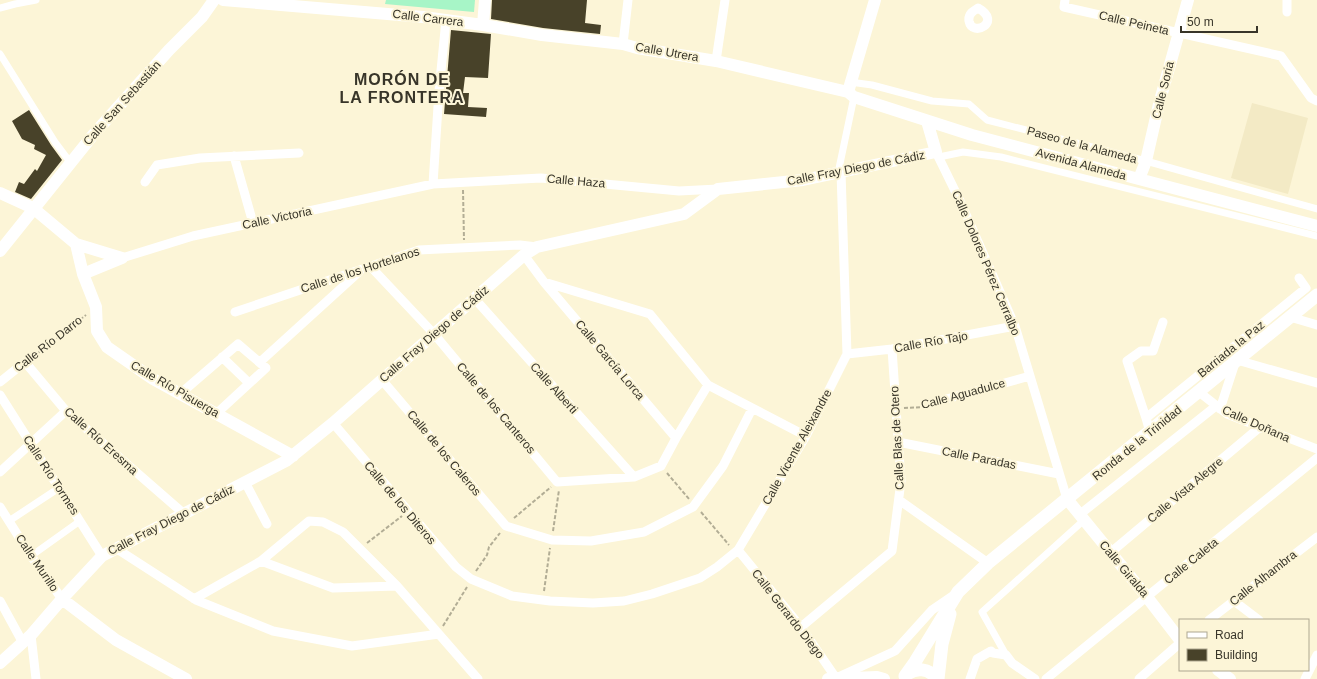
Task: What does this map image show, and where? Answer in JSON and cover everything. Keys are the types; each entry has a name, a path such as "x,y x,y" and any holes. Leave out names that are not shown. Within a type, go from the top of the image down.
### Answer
{"main road":[{"name":"Ronda de la Trinidad","path":"903,677 916,662 958,592 988,563 1317,295"},
{"name":"Ronda de la Trinidad","path":"938,679 942,644 947,622 958,592"},
{"path":"903,677 910,672 923,669 929,671 938,679"}],"street":[{"path":"0,8 36,0"},
{"name":"Calle San Sebastián","path":"0,251 70,162 138,84 202,17 214,0"},
{"name":"Calle Carrera","path":"223,0 375,6 446,20 483,25"},
{"path":"483,25 485,0"},
{"path":"623,44 628,0"},
{"path":"716,61 725,0"},
{"path":"839,173 851,90 875,0"},
{"name":"Calle Peineta","path":"1065,0 1064,7 1281,56 1311,98 1317,102"},
{"name":"Calle Soria","path":"1139,179 1146,161 1159,104 1188,0"},
{"path":"1287,0 1287,12"},
{"path":"433,184 438,91 446,20"},
{"name":"Calle Utrera","path":"483,25 542,35 623,44 637,48 716,61 851,90"},
{"path":"0,54 54,142 70,162"},
{"name":"Paseo de la Alameda","path":"851,90 872,85 932,101 969,104 987,120 1146,161 1317,208"},
{"name":"Avenida Alameda","path":"851,90 927,121 979,137 1317,226"},
{"name":"Calle Dolores Pérez Cerralbo","path":"927,121 938,154 1015,326 1067,499"},
{"path":"938,154 963,152 1001,157 1317,236"},
{"path":"144,182 157,165 200,158 299,153"},
{"name":"Calle Fray Diego de Cádiz","path":"0,663 27,639 102,556 286,461 333,423 524,255 537,247 684,214 718,189 803,180 938,154"},
{"path":"234,156 253,223"},
{"name":"Calle Vicente Aleixandre","path":"738,550 806,436 847,354 839,173"},
{"name":"Calle Haza","path":"433,184 541,178 679,191 718,189"},
{"name":"Calle Victoria","path":"122,258 193,236 433,184"},
{"path":"0,193 34,208 76,244 122,258"},
{"name":"Calle Río Pisuerga","path":"76,244 83,274 96,307 97,331 107,347 153,379 293,456"},
{"name":"Calle de los Hortelanos","path":"236,312 419,250 520,245 537,247"},
{"name":"Calle García Lorca","path":"524,255 544,282 676,438"},
{"path":"83,274 122,258"},
{"path":"260,362 366,268"},
{"name":"Calle de los Canteros","path":"366,268 434,335 557,482"},
{"name":"Barriada la Paz","path":"1146,418 1306,288 1299,278"},
{"path":"544,282 650,314 708,385 806,436"},
{"name":"Calle Alberti","path":"475,299 634,477"},
{"path":"1290,317 1317,325"},
{"path":"1150,432 1127,361 1140,351 1153,351 1163,322"},
{"name":"Calle Río Tajo","path":"847,354 892,349 1015,326"},
{"path":"180,394 238,344 266,368 216,414"},
{"name":"Calle Blas de Otero","path":"801,627 892,551 901,481 892,349"},
{"path":"222,357 249,383"},
{"path":"1218,407 1236,361 1317,384"},
{"name":"Calle Río Darro","path":"0,382 25,362"},
{"name":"Calle Río Eresma","path":"25,362 66,411 183,513"},
{"name":"Calle Aguadulce","path":"932,403 1030,376"},
{"name":"Calle de los Caleros","path":"382,380 506,526"},
{"path":"557,482 634,477 661,466 708,385"},
{"name":"Calle Doñana","path":"1199,392 1227,414 1317,449"},
{"name":"Calle Río Tormes","path":"0,394 30,444 102,556"},
{"name":"Ronda de la Trinidad","path":"1081,518 1218,407"},
{"path":"506,526 552,540 591,541 644,532 693,507 723,466 752,409"},
{"path":"0,472 66,411"},
{"name":"Calle de los Diteros","path":"333,423 456,567 472,579 512,596 550,601 593,603 624,601 652,594 700,578 717,567 738,550"},
{"name":"Calle Vista Alegre","path":"1110,553 1260,427"},
{"name":"Calle Paradas","path":"898,442 1059,474"},
{"name":"Calle Caleta","path":"1046,679 1317,458"},
{"path":"245,482 267,524"},
{"path":"9,521 59,488"},
{"name":"Calle Giralda","path":"1067,499 1179,639"},
{"path":"899,500 988,563"},
{"name":"Calle Murillo","path":"0,507 31,556 62,599"},
{"path":"1035,679 1012,663 982,612 1081,518"},
{"path":"194,599 261,561 309,521 323,522 343,532 397,586 478,679"},
{"path":"31,556 80,522"},
{"name":"Calle Alhambra","path":"1210,619 1317,537"},
{"path":"116,549 194,599 273,631 352,646 439,634"},
{"name":"Calle Gerardo Diego","path":"738,550 801,627 832,679"},
{"path":"261,561 333,588 397,586"},
{"path":"832,679 895,651 932,610 958,592"},
{"path":"62,599 116,640 186,679"},
{"path":"0,601 27,639 36,679"},
{"path":"1234,601 1258,619"},
{"path":"1140,679 1179,644"},
{"path":"970,679 977,659 991,651 993,653 1006,655"},
{"path":"1309,668 1313,657"},
{"path":"1219,671 1230,679"},
{"path":"832,679 884,679"}],"path":[{"path":"463,183 465,247"},
{"name":"Calle Río Darro","path":"25,362 96,307"},
{"name":"Calle Aguadulce","path":"896,410 907,407 924,407 932,403"},
{"path":"439,634 487,555 490,547 506,526 557,482"},
{"path":"360,549 408,512"}],"shaded area":[{"path":"1252,103 1308,118 1288,194 1231,178"}],"green space":[{"path":"386,0 475,0 474,12 385,4"}],"building":[{"path":"492,0 587,0 585,23 601,25 600,34 543,28 491,19"},
{"path":"451,30 491,34 488,78 465,77 463,93 469,93 468,107 487,108 486,117 444,114"},
{"path":"29,110 62,160 31,199 15,192 19,182 24,184 35,169 37,171 46,155 34,149 35,145 22,139 12,121"}],"district":[{"name":"MORÓN DE LA FRONTERA","path":"402,88"}]}
